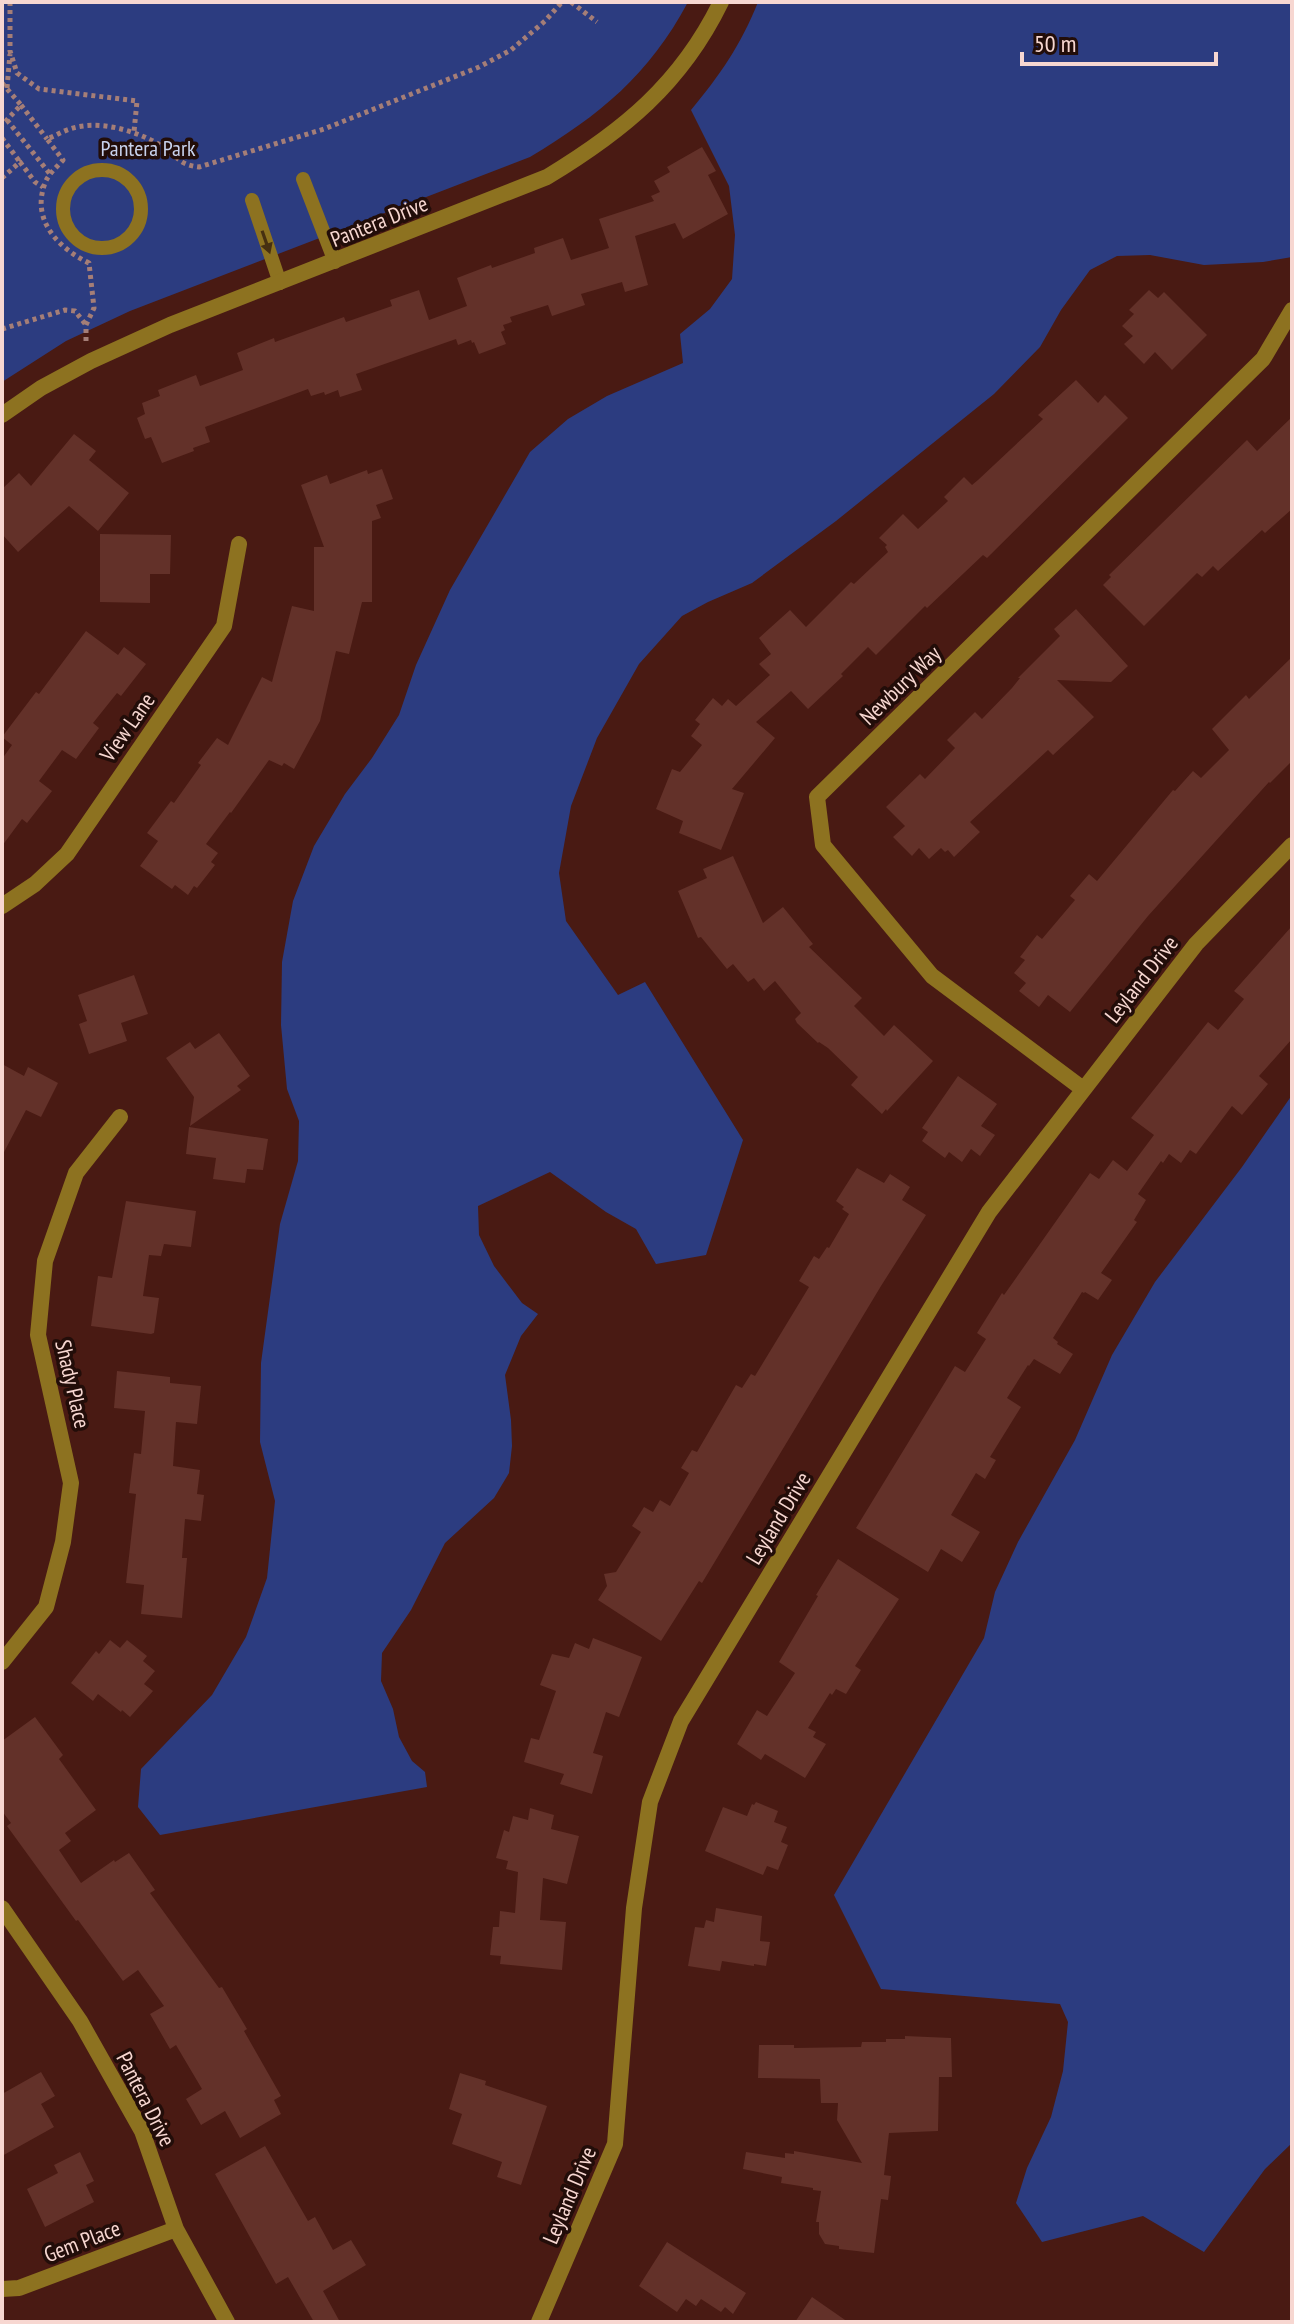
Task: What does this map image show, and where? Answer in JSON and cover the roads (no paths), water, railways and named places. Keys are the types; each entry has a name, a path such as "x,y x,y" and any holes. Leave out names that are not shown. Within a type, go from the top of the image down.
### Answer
{"street":[{"name":"Pantera Drive","path":"2,415 41,388 91,361 170,325 547,177 597,145 666,86 689,59 721,2"},
{"name":"Newbury Way","path":"1083,1089 932,976 823,845 817,797 1263,359 1292,310"},
{"name":"View Lane","path":"2,906 35,884 67,854 224,626 239,544"},
{"name":"Leyland Drive","path":"540,2322 615,2144 634,1908 650,1802 681,1721 989,1212 1196,944 1292,845"},
{"name":"Shady Place","path":"2,1662 46,1607 63,1542 71,1483 38,1335 45,1261 76,1173 120,1117"},
{"name":"Pantera Drive","path":"2,1908 80,2021 142,2131 176,2229 227,2322"},
{"name":"Gem Place","path":"2,2289 19,2288 176,2229"}],"lane":[{"path":"95,170 108,170 130,181 137,191 141,215 129,239 103,249 90,247 78,240 69,230 63,203 74,181 95,170"},
{"path":"303,179 335,262"},
{"path":"252,200 280,283"}],"park label":[{"name":"Pantera Park","path":"148,148"}]}
